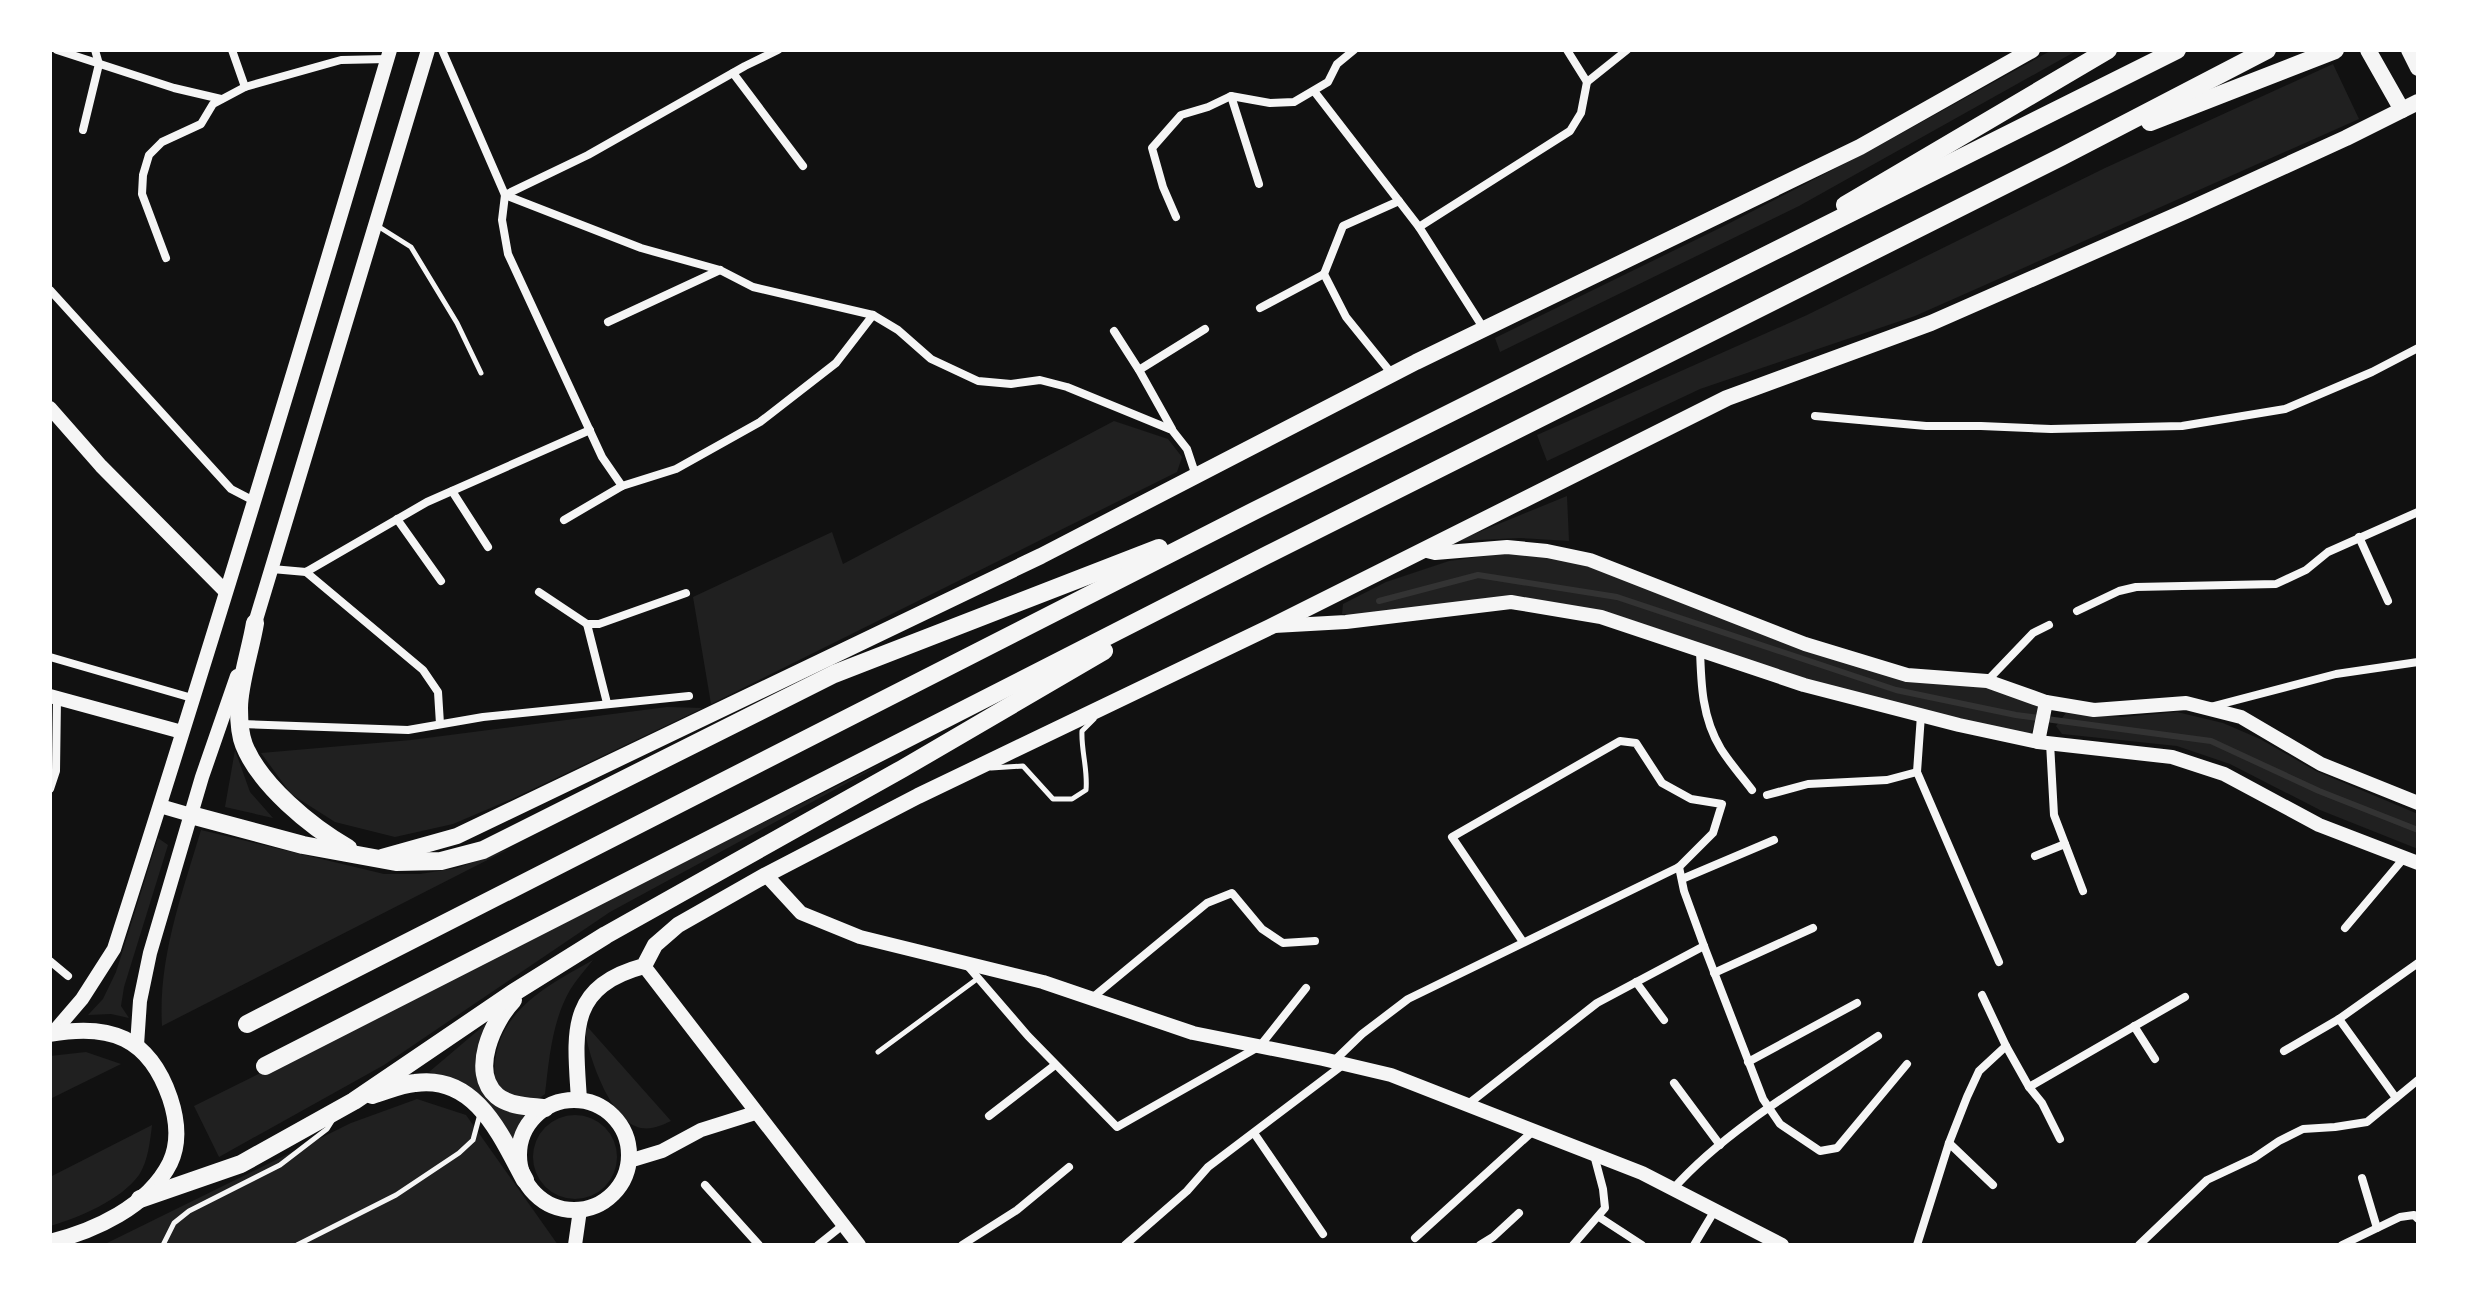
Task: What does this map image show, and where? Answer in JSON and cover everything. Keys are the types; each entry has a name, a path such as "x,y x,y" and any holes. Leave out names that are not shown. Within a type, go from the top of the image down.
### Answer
{"highway":[{"path":"1719,280 2108,50"},
{"path":"247,1024 1254,511 2177,50"},
{"path":"265,1066 2267,50"},
{"path":"2061,157 2335,50"},
{"path":"191,815 303,845 396,862 441,861 483,850 834,674 1254,511"},
{"path":"140,1199 241,1164 348,1104 606,935 902,769 1269,554"},
{"path":"255,623 239,706 243,744 263,775 292,806 325,835 357,854"},
{"path":"531,982 507,1007 493,1028 485,1053 486,1077 495,1094 506,1101 545,1108"},
{"path":"348,1104 415,1082 443,1083 468,1095 493,1122 525,1180"}],"main road":[{"path":"376,858 457,836 1041,556 1392,374 1860,147 2032,50"},
{"path":"2368,50 2402,110"},
{"path":"579,1100 578,1021 594,991 620,973 644,966 655,945 678,925 766,875 1727,398 1931,323 2201,204 2418,102"},
{"path":"50,1242 75,1240 140,1199 170,1162 177,1139 175,1113 165,1082 154,1061 137,1045 112,1033 84,1030 51,1034"},
{"path":"579,1100 606,1110 617,1120 624,1132 629,1161 618,1188 608,1199 580,1210 564,1209 535,1194 525,1180 520,1157 524,1133 532,1119 545,1108 579,1100"}],"street":[{"path":"57,50 174,88 221,99"},
{"path":"83,130 99,64 95,50"},
{"path":"232,50 245,87"},
{"path":"137,1045 140,1001 150,953 191,815 272,569 428,50"},
{"path":"442,50 505,195 502,220 508,254 602,457 622,486"},
{"path":"505,195 588,155 778,50"},
{"path":"1176,217 1163,187 1152,148 1181,115 1231,96 1270,103 1294,102 1328,82 1337,64 1354,50"},
{"path":"1567,50 1587,82"},
{"path":"1419,227 1570,131 1581,113 1587,82 1627,50"},
{"path":"51,1034 82,999 114,949 225,591 256,502 389,54 341,60 245,87 213,104 201,124 162,142 149,155 142,194 166,258"},
{"path":"733,73 803,166"},
{"path":"1314,91 1419,227 1484,329"},
{"path":"1231,96 1259,184"},
{"path":"505,195 641,248 720,270 753,287 873,315 898,330 931,359 978,381 1011,384 1040,380 1067,387 1172,430"},
{"path":"1260,308 1324,274 1343,226 1399,201"},
{"path":"608,322 720,270"},
{"path":"1324,274 1346,317 1392,374"},
{"path":"50,290 231,489 256,502"},
{"path":"564,520 622,486 676,469 760,422 836,363 873,315"},
{"path":"1139,370 1205,329"},
{"path":"1114,331 1172,430 1187,449 1196,476"},
{"path":"1815,416 1926,426 2051,429 2182,426 2285,409 2372,372 2418,348"},
{"path":"50,408 101,466 225,591"},
{"path":"306,572 452,491 590,430"},
{"path":"452,491 488,547"},
{"path":"2077,611 2119,591 2136,587 2276,584 2306,570 2328,552 2418,512"},
{"path":"397,519 441,581"},
{"path":"2359,537 2388,601"},
{"path":"1423,550 1435,553 1507,547 1590,560 1805,644 1907,675 1987,681 2046,702 2094,710 2186,703 2206,708 2241,717 2321,764 2418,803"},
{"path":"272,569 306,572 423,670 438,692 440,724"},
{"path":"539,592 587,624 599,624 686,593"},
{"path":"1270,627 1346,622 1511,602 1601,617 1804,685 1921,715 2044,743 2172,757 2224,774 2319,825 2411,861 2345,928"},
{"path":"587,624 607,703"},
{"path":"1987,681 2033,633 2049,625"},
{"path":"1700,649 1701,692 1709,724 1720,748 1752,790"},
{"path":"50,657 192,698"},
{"path":"2206,708 2322,677 2418,662"},
{"path":"241,724 408,730 483,717 689,696"},
{"path":"50,789 56,771 54,697 182,732"},
{"path":"2046,702 2044,743 2054,815 2083,891"},
{"path":"1921,715 1917,772 1999,962"},
{"path":"1125,1245 1187,1191 1208,1167 1339,1062 1362,1034 1408,999 1679,867 1713,833 1722,804 1691,799 1662,783 1636,743 1620,741 1452,837 1523,942"},
{"path":"1767,795 1808,784 1887,780 1917,772"},
{"path":"160,806 191,815"},
{"path":"1682,879 1774,840"},
{"path":"2035,856 2065,844"},
{"path":"1679,867 1704,946 1748,1062 1763,1099 1780,1124 1820,1151 1837,1148 1907,1064"},
{"path":"766,875 801,913 860,937 1043,982 1193,1033 1391,1075 1642,1173 1782,1245"},
{"path":"1092,999 1207,903 1232,893 1262,929 1283,943 1315,941"},
{"path":"1714,973 1813,928"},
{"path":"1466,1105 1597,1003 1704,946"},
{"path":"50,961 68,976"},
{"path":"966,963 1055,1065 1117,1127 1260,1046 1306,988"},
{"path":"2284,1051 2339,1019 2418,963"},
{"path":"644,966 859,1245"},
{"path":"1636,982 1664,1020"},
{"path":"1982,995 2006,1046 2029,1087 2042,1103 2060,1139"},
{"path":"2029,1087 2185,997"},
{"path":"1748,1062 1857,1003"},
{"path":"2339,1019 2396,1098"},
{"path":"2134,1026 2155,1059"},
{"path":"1673,1189 1694,1165 1720,1145 1878,1036"},
{"path":"1917,1245 1949,1143 1979,1071 2006,1046"},
{"path":"989,1116 1055,1065"},
{"path":"2139,1245 2207,1180 2254,1158 2303,1129 2367,1122 2418,1080"},
{"path":"1674,1083 1720,1145"},
{"path":"629,1161 662,1151 701,1130 755,1113"},
{"path":"1415,1238 1532,1132"},
{"path":"1254,1133 1323,1234"},
{"path":"1949,1143 1993,1185"},
{"path":"1573,1245 1605,1208 1594,1155"},
{"path":"962,1245 1017,1210 1069,1167"},
{"path":"2362,1178 2377,1228"},
{"path":"705,1185 759,1245"},
{"path":"575,1245 580,1210"},
{"path":"1694,1245 1715,1210"},
{"path":"1480,1245 1519,1213"},
{"path":"2342,1245 2400,1217 2414,1215 2418,1219"},
{"path":"1599,1217 1642,1245"},
{"path":"818,1245 843,1225"},
{"path":"1493,1237 1501,1245"}],"lane":[{"path":"375,225 411,247 457,323 481,373"},
{"path":"963,775 1000,766 1023,766 1053,799 1072,799 1086,790 1082,731 1109,704"},
{"path":"878,1052 978,978"},
{"path":"163,1245 174,1223 181,1217 280,1165 327,1129 348,1104"},
{"path":"297,1245 396,1195 459,1153 473,1140 481,1109"}],"shaded area":[{"path":"2052,50 2078,50 1799,206 1500,352 1495,338 1873,149"},
{"path":"2333,64 2359,119 1915,316 1700,389 1547,461 1537,435 1807,315 2105,168"},
{"path":"1114,421 1168,439 1182,457 1177,472 711,704 693,597 832,532 843,564"},
{"path":"1567,496 1569,541 1520,538 1457,541"},
{"path":"1507,553 1578,562 1802,648 1986,686 2038,705 2036,722 2030,735 1973,724 1804,679 1607,612 1526,598 1496,597 1361,616 1342,614 1343,604 1386,582 1449,561"},
{"path":"667,707 703,708 453,824 395,837 335,822 291,794 261,753 411,740"},
{"path":"2177,712 2223,723 2260,739 2316,771 2418,814 2418,849 2320,810 2230,764 2177,746 2062,734 2056,726 2066,713 2122,717"},
{"path":"235,750 250,792 273,818 225,807"},
{"path":"893,758 610,912 384,1065 219,1157 194,1106"},
{"path":"201,830 384,874 420,874 457,868 509,849 162,1026 168,951"},
{"path":"158,838 168,845 124,987 121,1006 129,1018 111,1014 88,1015 103,999 116,972"},
{"path":"593,960 570,990 559,1015 545,1094 537,1100 504,1094 494,1080 495,1061 509,1023 533,997"},
{"path":"495,1016 484,1088 530,1113 520,1130 515,1154 448,1078 429,1072"},
{"path":"584,1023 671,1121 654,1128 635,1126 616,1109 600,1080"},
{"path":"86,1052 121,1064 50,1099 50,1056"},
{"path":"417,1099 466,1115 558,1245 103,1245 351,1123"},
{"path":"575,1115 591,1118 605,1127 614,1141 617,1157 614,1173 605,1187 591,1196 575,1199 559,1196 545,1187 536,1173 533,1157 536,1141 545,1127 559,1118"},
{"path":"152,1125 145,1164 131,1184 98,1207 50,1226 50,1177"}],"waterway":[{"path":"1379,601 1478,575 1617,597 1896,690 2016,715 2211,741 2319,791 2418,830"}]}
